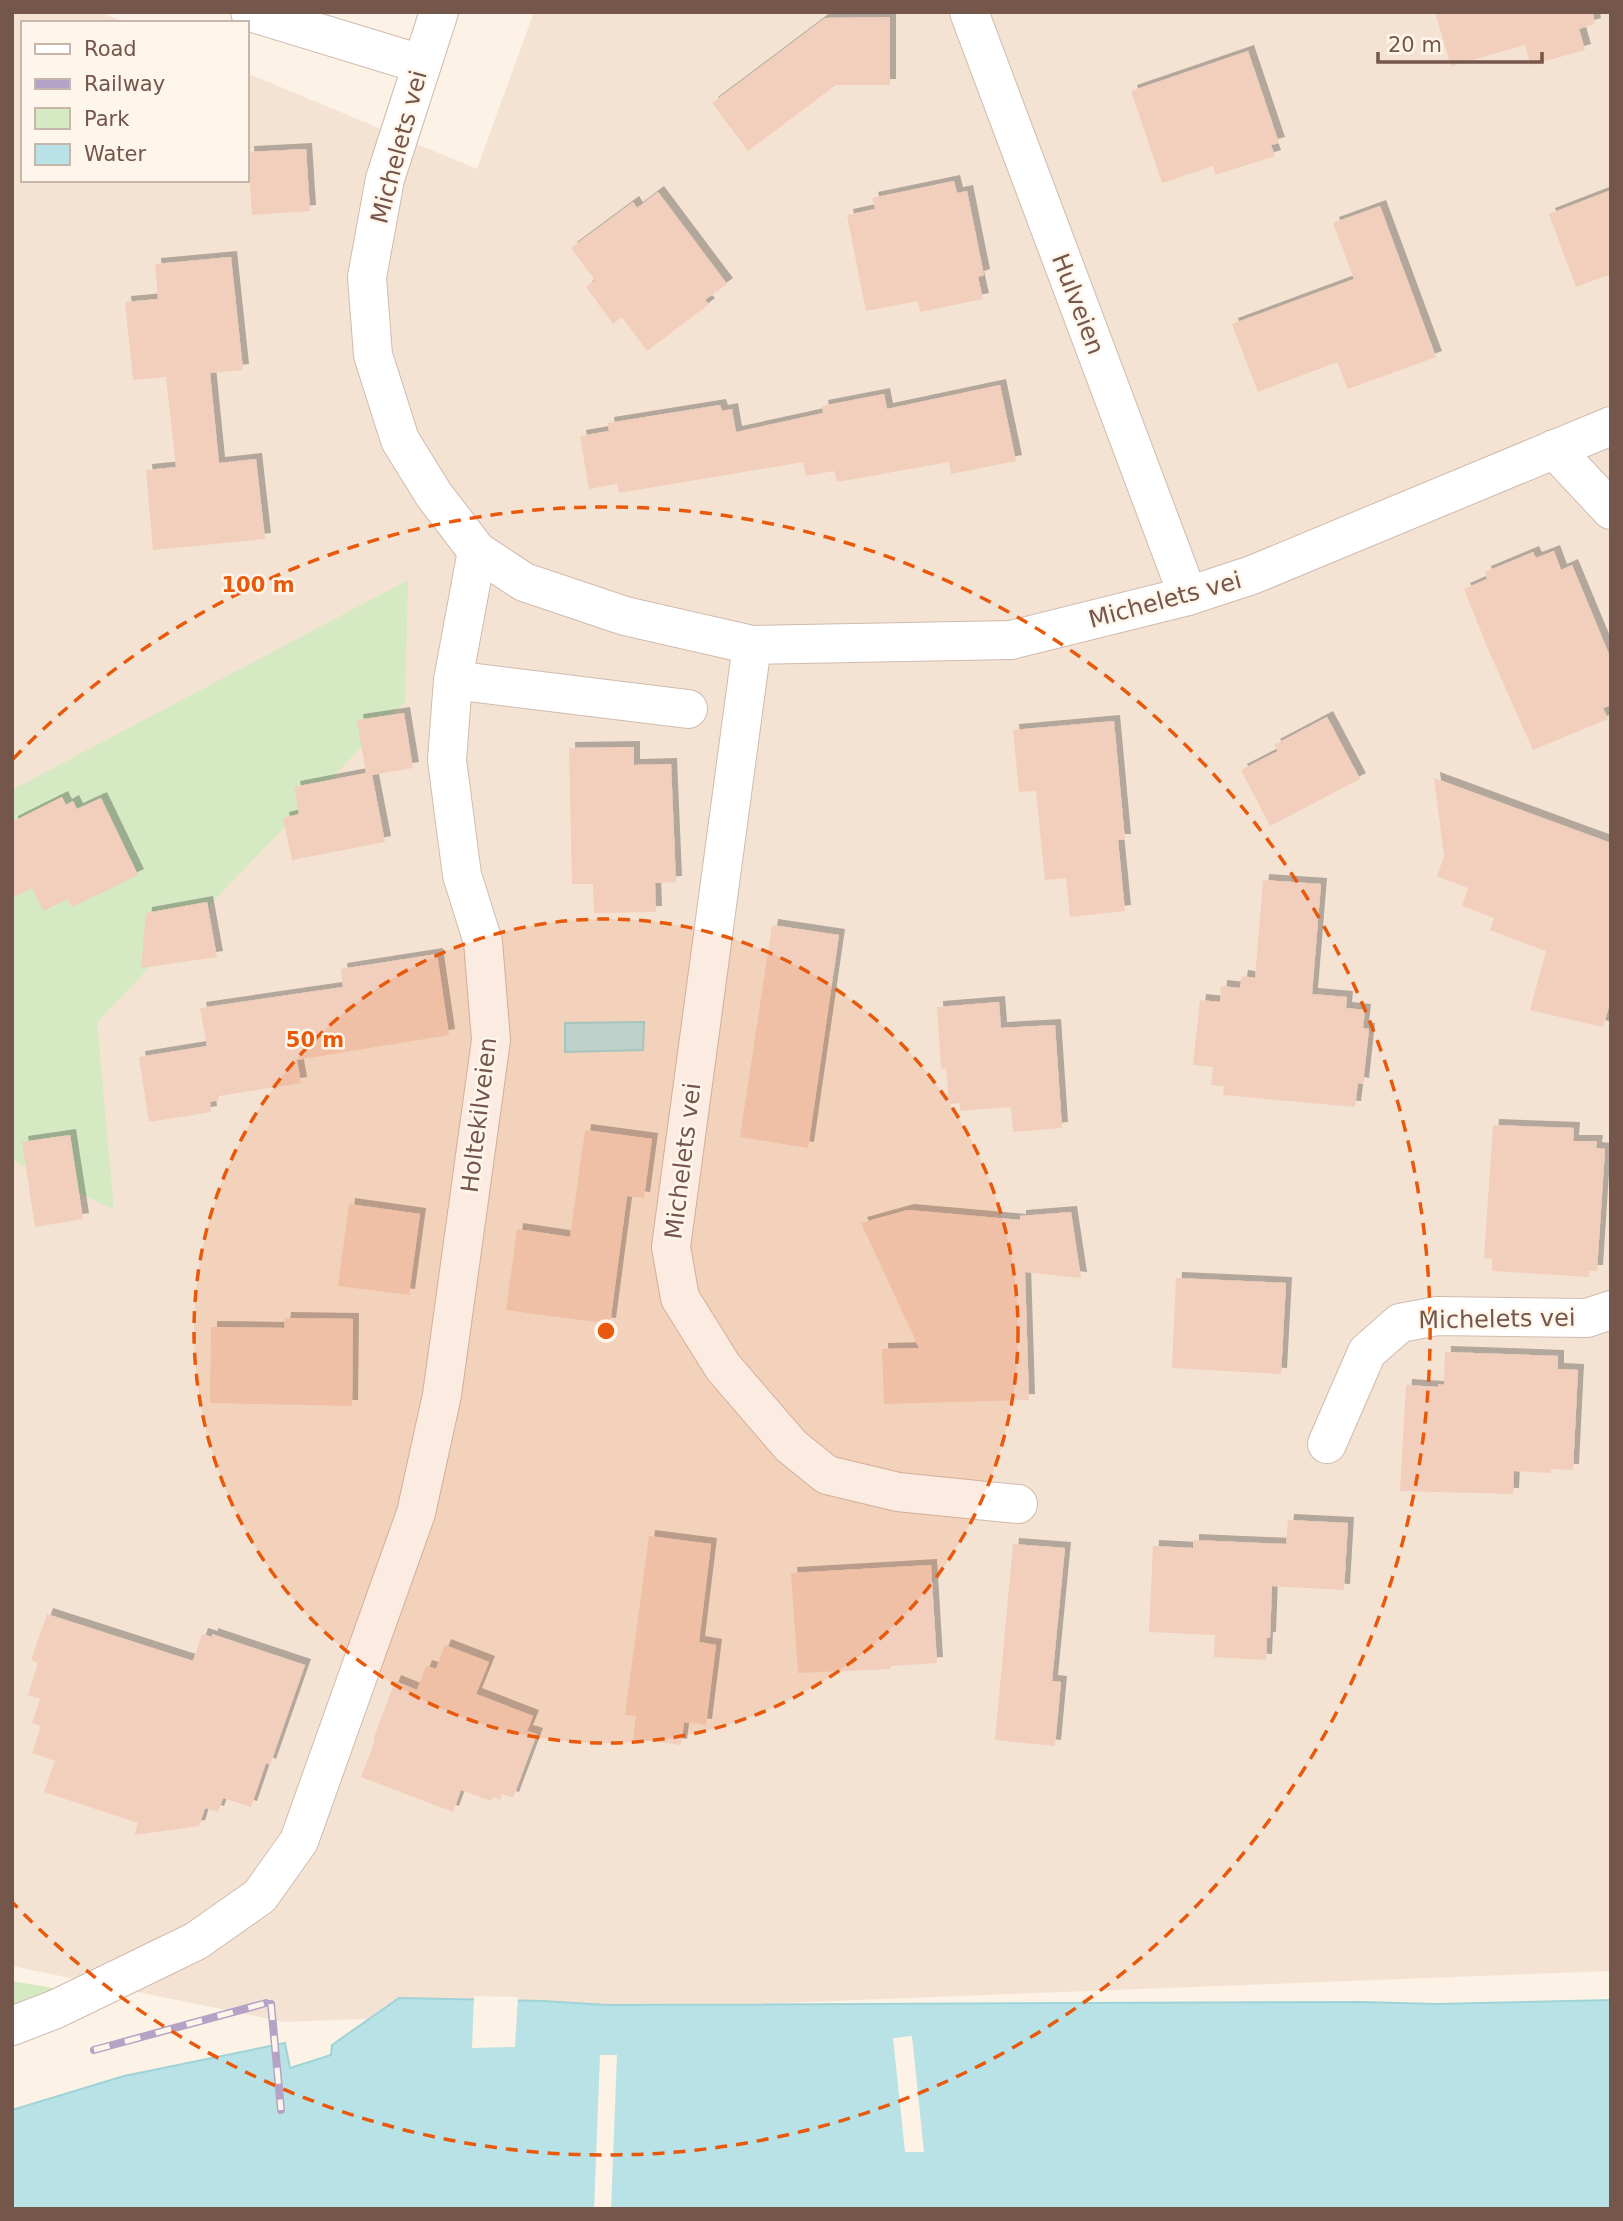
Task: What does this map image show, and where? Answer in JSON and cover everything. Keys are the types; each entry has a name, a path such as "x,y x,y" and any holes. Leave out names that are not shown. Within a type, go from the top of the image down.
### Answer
{"street":[{"path":"250,12 421,65"},
{"name":"Michelets vei","path":"439,12 385,179 367,277 373,355 400,440 434,495 477,551 524,582 625,616 752,645 1011,640 1188,596 1252,575 1611,426"},
{"name":"Hulveien","path":"969,12 1188,596"},
{"path":"1555,449 1611,510"},
{"name":"Holtekilveien","path":"12,2026 56,2009 196,1941 260,1896 299,1841 416,1513 442,1395 491,1040 483,942 462,875 447,760 453,680 477,551"},
{"name":"Michelets vei","path":"752,645 671,1247 680,1298 723,1367 791,1446 827,1475 898,1492 1018,1504"},
{"path":"453,680 688,709"},
{"name":"Michelets vei","path":"1327,1444 1367,1352 1400,1322 1437,1316 1587,1318 1611,1310"}],"shaded area":[{"path":"12,12 100,12 121,21 21,21 21,182 248,182 248,73 477,169 534,12 1611,12 1611,1971 284,2022 12,1966"}],"green space":[{"path":"408,580 405,702 97,1022 114,1210 12,1160 12,790"},
{"path":"12,1981 76,1992 12,2008"}],"water":[{"path":"644,1022 643,1050 565,1052 565,1023"},
{"path":"399,1998 607,2005 1436,2004 1611,2000 1611,2209 12,2209 12,2110 124,2076 285,2043 290,2068 331,2055 332,2045"}],"pier":[{"path":"474,1996 518,1997 515,2047 472,2048"},
{"path":"912,2036 924,2152 905,2152 893,2038"},
{"path":"600,2055 617,2055 611,2209 594,2209"}],"building":[{"path":"1435,12 1593,12 1595,24 1579,29 1585,50 1531,65 1525,45 1451,66"},
{"path":"890,17 890,85 836,85 748,151 712,103 825,18"},
{"path":"1248,51 1279,143 1271,145 1275,156 1215,175 1213,166 1162,183 1131,91"},
{"path":"306,149 310,211 252,215 248,152"},
{"path":"954,181 957,193 967,191 984,275 978,277 983,299 920,312 918,301 866,311 847,215 875,209 872,198"},
{"path":"1611,190 1611,274 1576,287 1549,214"},
{"path":"658,192 727,284 705,300 709,304 647,351 622,317 613,324 586,287 595,280 571,248 633,202 637,208"},
{"path":"1380,206 1436,357 1348,389 1337,362 1258,392 1232,324 1354,279 1333,223"},
{"path":"231,257 243,370 210,373 219,463 256,459 265,539 153,550 146,470 176,467 166,377 133,380 125,302 158,299 155,264"},
{"path":"1000,385 1016,461 951,474 949,462 837,482 834,471 806,476 803,462 619,493 617,484 589,489 580,436 609,431 608,423 720,405 722,411 732,409 736,432 823,413 822,406 884,394 887,409"},
{"path":"1554,551 1561,570 1572,565 1611,659 1611,705 1603,708 1608,719 1533,750 1464,589 1487,579 1485,572 1533,552 1536,558"},
{"path":"404,713 413,768 372,775 385,842 292,860 283,818 299,814 294,787 366,773 357,720"},
{"path":"1327,717 1360,779 1270,826 1241,770 1278,751 1274,745"},
{"path":"1114,721 1125,840 1118,840 1125,911 1070,917 1066,878 1045,880 1036,791 1019,792 1013,730"},
{"path":"634,747 634,765 671,764 676,882 655,883 656,912 594,913 593,884 572,884 569,748"},
{"path":"1434,778 1611,843 1611,1000 1603,1027 1530,1010 1546,951 1490,930 1494,918 1462,906 1468,888 1437,876 1444,856"},
{"path":"62,797 66,805 73,801 77,809 101,798 138,875 72,907 68,899 43,911 32,888 12,898 12,822"},
{"path":"1263,880 1321,884 1312,994 1347,997 1346,1008 1365,1010 1363,1028 1369,1029 1363,1084 1358,1083 1355,1107 1223,1095 1224,1086 1211,1085 1213,1067 1193,1065 1200,1000 1220,1002 1221,986 1240,988 1242,976 1255,978"},
{"path":"207,902 217,957 141,968 146,913"},
{"path":"772,925 839,935 808,1148 740,1137"},
{"path":"437,954 449,1035 297,1060 301,1083 219,1096 219,1100 210,1102 211,1112 149,1122 139,1057 207,1046 200,1008 343,987 341,969"},
{"path":"999,1002 1001,1028 1055,1025 1062,1128 1013,1132 1011,1107 960,1111 960,1103 949,1104 946,1068 941,1069 937,1007"},
{"path":"1493,1125 1574,1128 1573,1141 1597,1141 1596,1148 1605,1149 1597,1271 1589,1271 1589,1277 1492,1271 1492,1259 1484,1258"},
{"path":"585,1130 652,1139 644,1198 627,1196 610,1324 506,1310 517,1229 570,1237"},
{"path":"70,1135 83,1219 35,1227 22,1142"},
{"path":"349,1204 420,1214 409,1295 338,1286"},
{"path":"908,1210 1020,1220 1020,1216 1071,1212 1081,1278 1025,1272 1029,1400 884,1404 882,1349 919,1348 861,1223"},
{"path":"1176,1278 1286,1283 1281,1374 1172,1368"},
{"path":"285,1318 353,1319 352,1406 210,1403 211,1327 284,1328"},
{"path":"1445,1352 1558,1356 1558,1369 1578,1370 1573,1470 1551,1469 1551,1473 1514,1471 1513,1494 1400,1491 1406,1385 1444,1385"},
{"path":"1288,1520 1348,1523 1344,1590 1272,1586 1270,1638 1267,1638 1266,1660 1214,1657 1215,1635 1149,1632 1153,1546 1193,1548 1193,1540 1286,1544"},
{"path":"649,1536 711,1544 699,1642 716,1645 706,1725 684,1722 681,1745 633,1739 636,1716 625,1715"},
{"path":"1013,1544 1065,1548 1052,1681 1061,1682 1055,1746 995,1740"},
{"path":"931,1565 937,1663 891,1666 891,1669 798,1673 791,1573"},
{"path":"47,1614 193,1661 202,1634 212,1637 212,1634 305,1665 270,1765 266,1763 251,1807 223,1798 218,1812 205,1808 199,1826 134,1835 138,1823 44,1792 55,1761 32,1753 41,1726 32,1723 40,1699 28,1695 38,1663 31,1660"},
{"path":"445,1645 489,1662 476,1694 533,1716 527,1731 537,1734 513,1798 502,1794 500,1800 493,1797 491,1801 461,1790 453,1812 361,1777 395,1681 417,1690 426,1666 436,1669"}],"railway":[{"path":"94,2050 266,2003"},
{"path":"271,2004 281,2110"}]}
